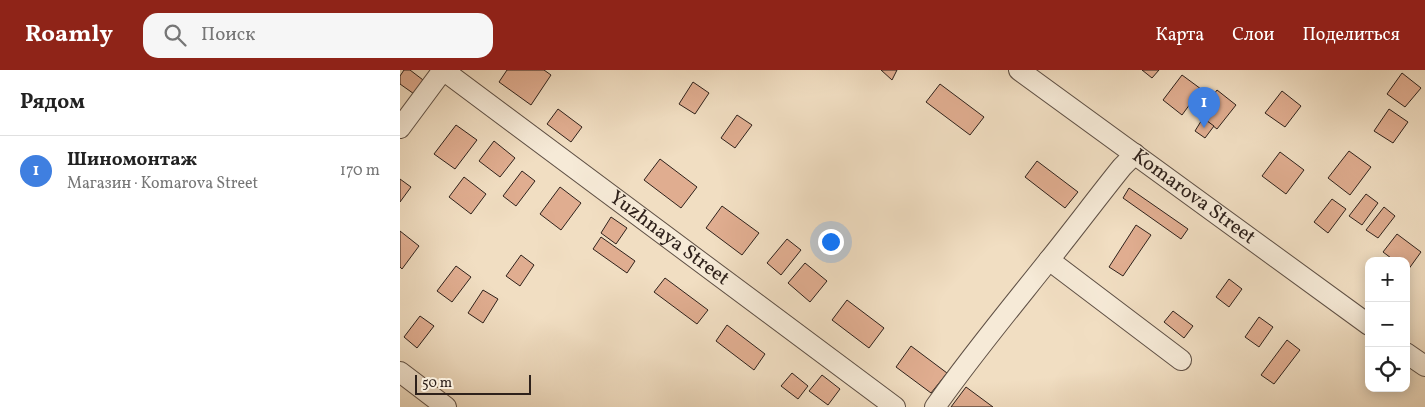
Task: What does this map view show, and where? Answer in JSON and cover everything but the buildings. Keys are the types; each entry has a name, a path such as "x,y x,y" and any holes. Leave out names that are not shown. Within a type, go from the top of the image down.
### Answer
{"street":[{"path":"400,128 443,70"},
{"name":"Yuzhnaya Street","path":"443,70 895,407"},
{"name":"Komarova Street","path":"1019,70 1365,322"},
{"path":"935,407 968,360 1122,167 1135,154"},
{"path":"1048,260 1181,360"},
{"path":"1410,356 1425,366"},
{"path":"400,372 446,407"}],"place":[{"name":"Шиномонтаж","path":"1204,128"}]}
